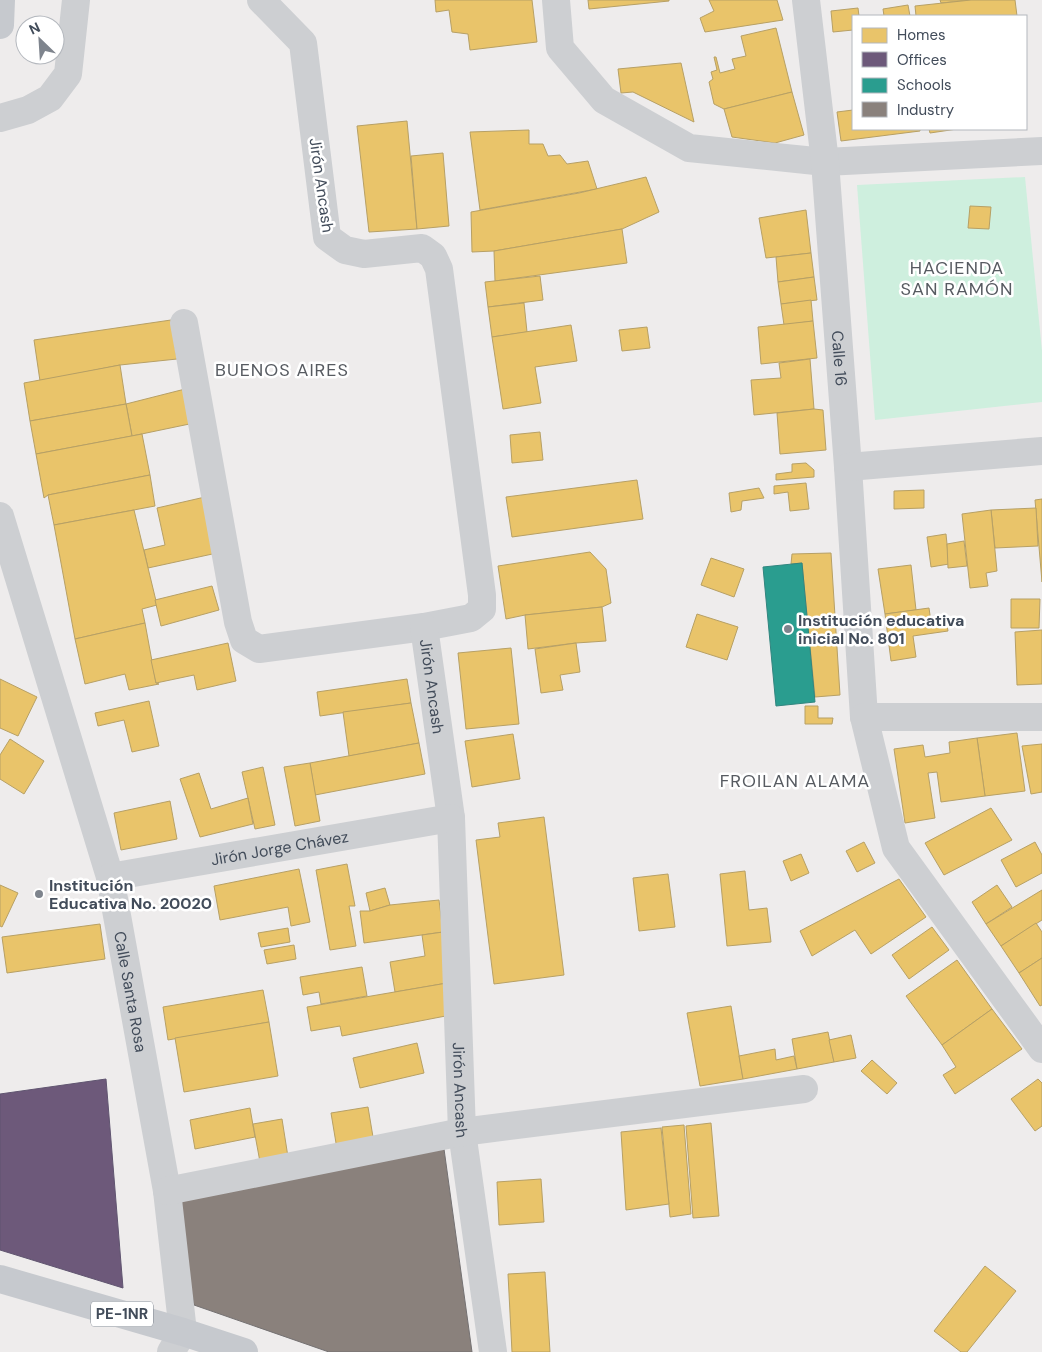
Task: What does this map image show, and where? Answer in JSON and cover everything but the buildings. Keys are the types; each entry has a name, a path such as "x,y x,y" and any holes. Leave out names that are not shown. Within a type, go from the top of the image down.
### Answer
{"main road":[{"path":"0,25 1,0"},
{"name":"PE-1NR","path":"0,1279 177,1342 244,1352"}],"street":[{"path":"0,118 28,110 50,98 68,74 76,0"},
{"name":"Jirón Ancash","path":"261,0 303,43 327,237 345,250 364,254 422,248 433,256 439,269 482,595 482,609 471,618 424,627 451,818 462,1132 493,1352"},
{"path":"556,0 560,48 604,100 689,148 825,162 1042,151"},
{"name":"Calle 16","path":"806,0 825,162 848,467 864,716 896,848 1042,1049"},
{"path":"184,323 238,622 244,640 259,649 424,627"},
{"path":"848,467 1042,451"},
{"name":"Calle Santa Rosa","path":"0,516 110,877 167,1191 177,1342"},
{"path":"864,716 1042,717"},
{"name":"Jirón Jorge Chávez","path":"110,877 451,818"},
{"path":"167,1191 462,1132 804,1089"}],"green space":[{"path":"1025,177 1042,351 1042,402 875,420 857,185"}],"place":[{"name":"Institución educativa inicial No. 801","path":"788,629"},
{"name":"Institución Educativa No. 20020","path":"39,894"}],"district":[{"name":"HACIENDA SAN RAMÓN","path":"957,278"},
{"name":"BUENOS AIRES","path":"282,370"},
{"name":"FROILAN ALAMA","path":"795,781"}]}
